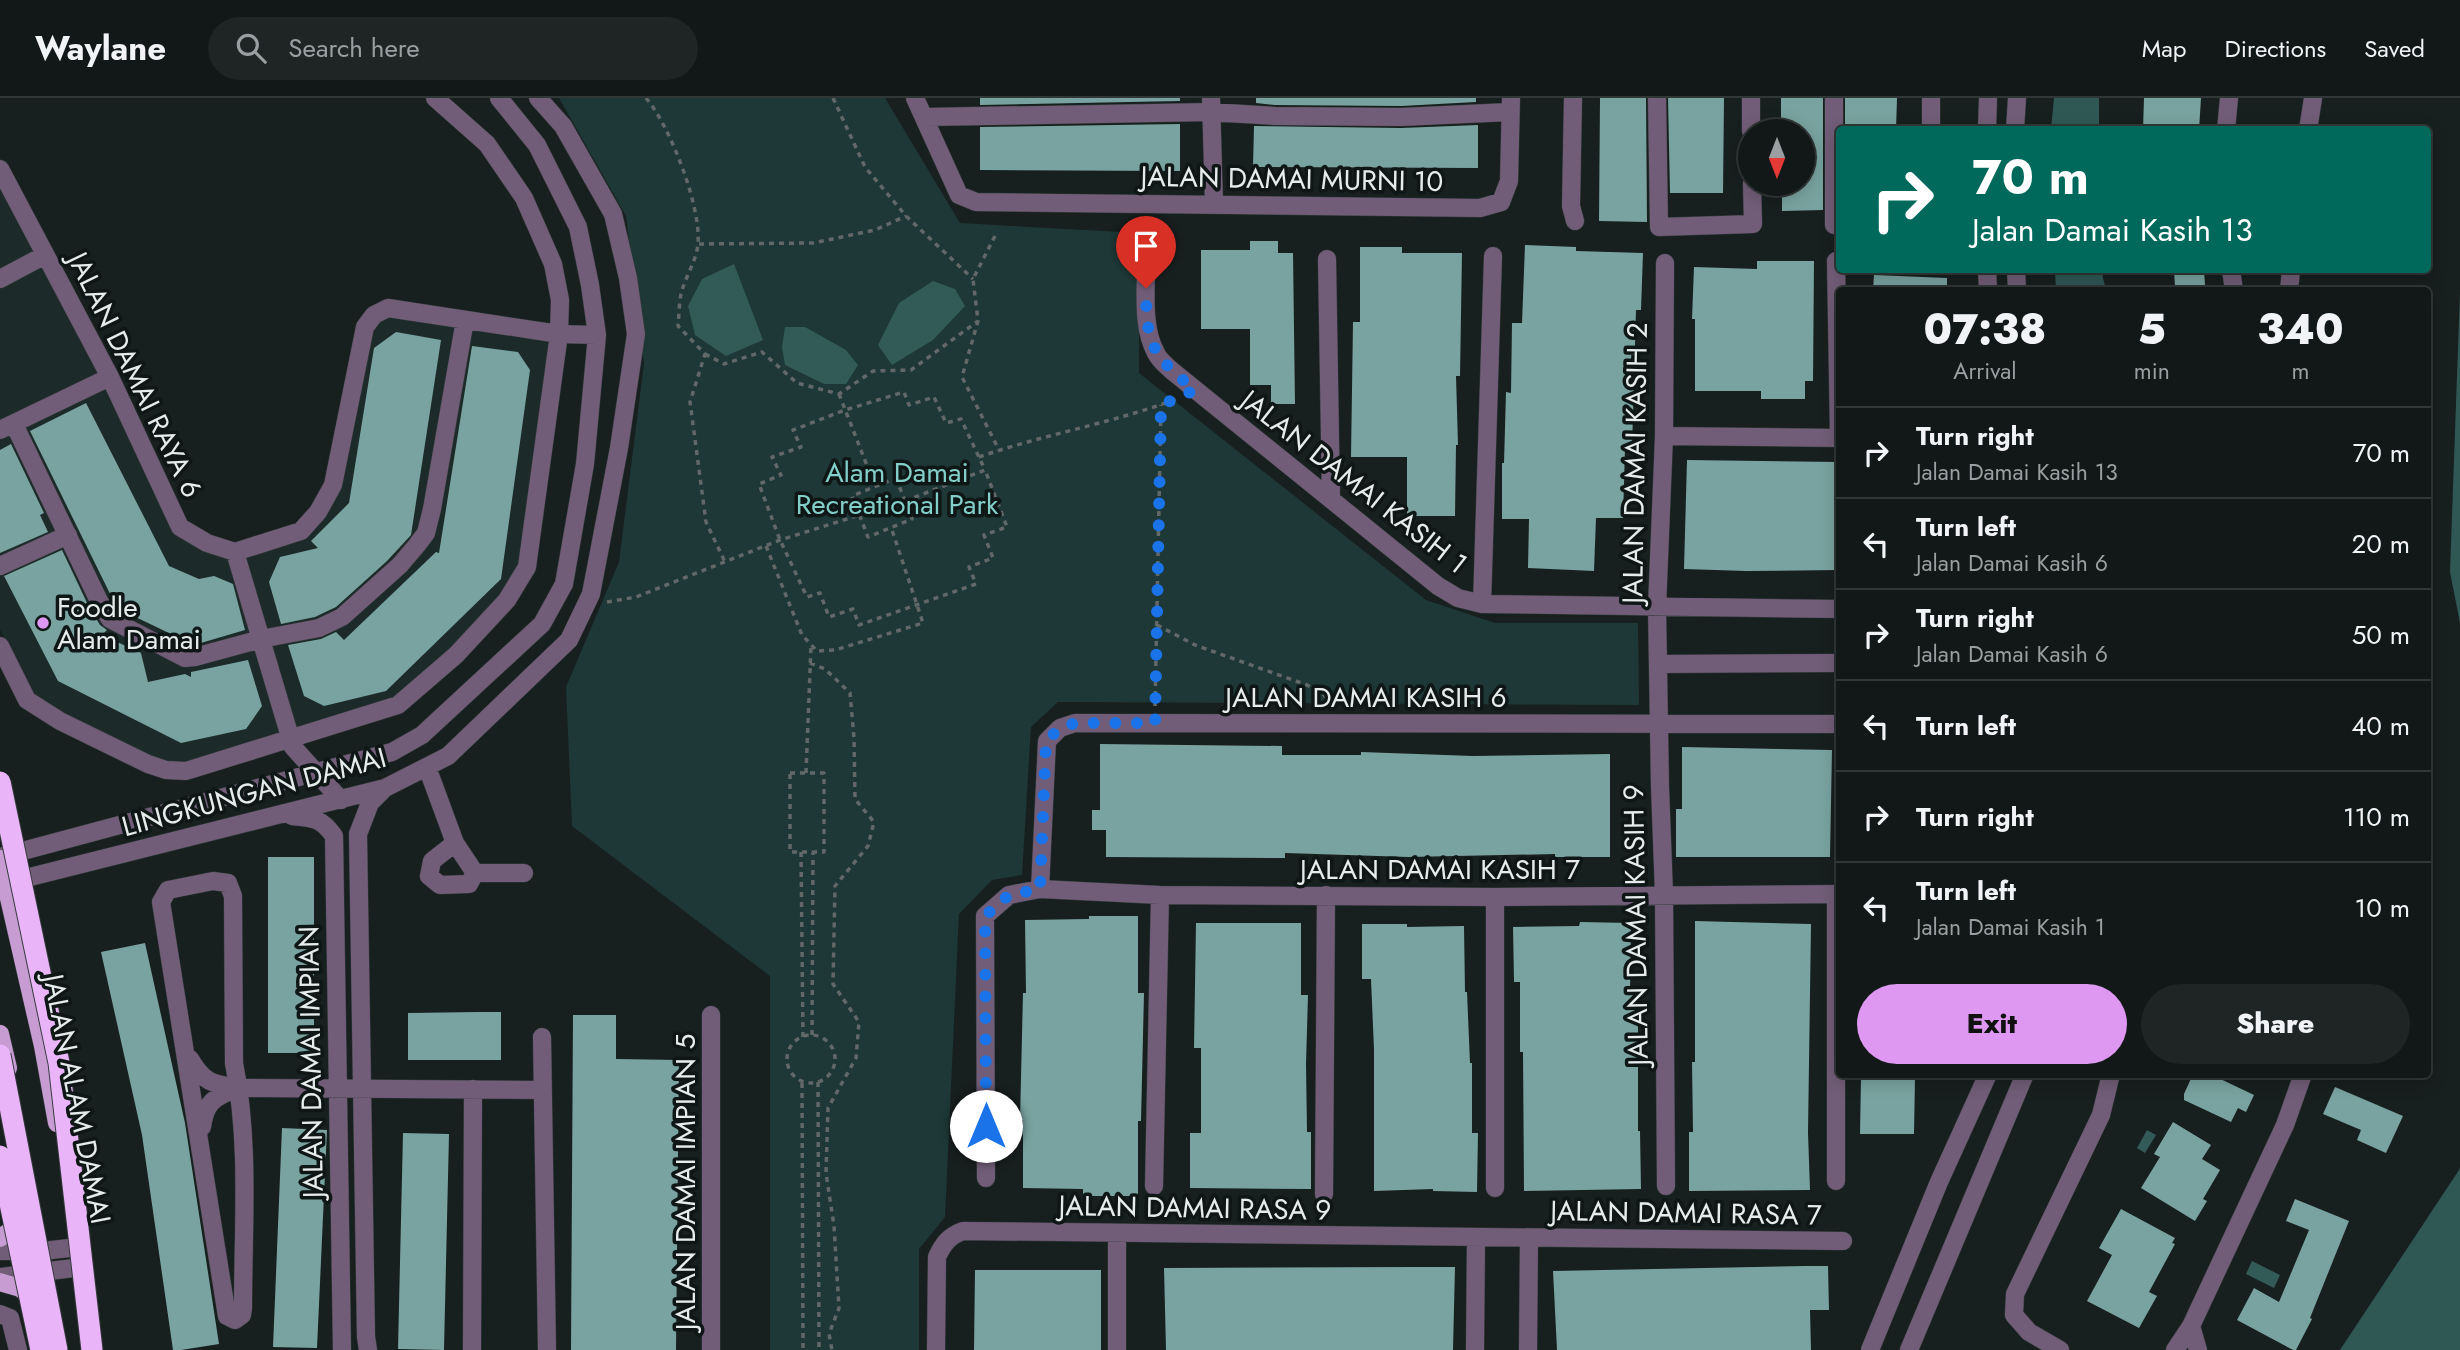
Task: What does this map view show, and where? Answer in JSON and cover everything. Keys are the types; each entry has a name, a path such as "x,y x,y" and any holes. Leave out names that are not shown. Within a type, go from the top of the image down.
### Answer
{"highway":[{"path":"0,782 59,1063 94,1350"},
{"path":"0,1055 55,1350"},
{"path":"0,1156 55,1350"}],"main road":[{"name":"JALAN ALAM DAMAI","path":"0,858 3,884 43,1046 94,1350"},
{"path":"0,1034 21,1123 43,1251 55,1350"},
{"path":"0,1238 10,1231 20,1213 31,1181"},
{"path":"0,1280 33,1296 42,1308 55,1350"}],"street":[{"path":"0,646 27,700 60,721 157,766 186,771 398,705 456,655 507,600 527,567 559,334 560,300 553,264 524,198 486,144 435,98"},
{"name":"LINGKUNGAN DAMAI","path":"0,858 391,752 422,736 542,624 564,583 585,464 597,335 578,227 537,145 499,98"},
{"name":"LINGKUNGAN DAMAI","path":"3,884 385,788 448,756 569,640 591,594 619,448 636,334 628,278 613,214 563,126 538,98"},
{"path":"915,98 925,117 1211,105 1275,116 1401,117 1510,105"},
{"path":"1573,98 1571,206 1574,221"},
{"path":"1657,98 1660,227 1753,225 1752,196"},
{"path":"1751,98 1751,119"},
{"path":"1834,98 1836,225"},
{"path":"1931,98 1931,126"},
{"path":"1987,126 1988,98"},
{"path":"2015,126 2017,98"},
{"path":"2226,126 2229,98"},
{"path":"2309,126 2313,98"},
{"path":"1211,105 1214,204"},
{"name":"JALAN DAMAI MURNI 10","path":"925,117 959,195 976,202 1480,208 1501,202 1509,181 1510,105"},
{"name":"JALAN DAMAI RAYA 6","path":"0,169 110,377 180,527 207,543 235,552"},
{"path":"0,279 46,255"},
{"path":"1482,604 1493,256"},
{"path":"1327,259 1331,499"},
{"name":"JALAN DAMAI KASIH 2","path":"1658,664 1657,608 1664,436 1664,263"},
{"name":"JALAN DAMAI KASIH 1","path":"1146,264 1146,312 1156,354 1195,390 1438,586 1458,598 1482,604 1836,609"},
{"path":"341,800 293,747 235,552 301,531 318,512 333,485 365,327 374,315 388,308 559,334 597,335"},
{"path":"110,377 7,427 68,535 110,619 185,658 319,628 342,617 400,565 426,533 439,475 465,320"},
{"path":"1664,436 1836,438"},
{"path":"0,566 68,535"},
{"path":"1658,664 1836,663"},
{"name":"JALAN DAMAI KASIH 9","path":"1658,664 1664,894 1666,1186"},
{"name":"JALAN DAMAI KASIH 6","path":"1040,889 1046,741 1060,728 1075,723 1836,724"},
{"path":"427,767 455,843 475,873"},
{"name":"JALAN DAMAI IMPIAN","path":"368,1350 358,834 370,803 385,788"},
{"name":"JALAN DAMAI IMPIAN","path":"279,815 316,818 334,836 342,1350"},
{"path":"455,843 432,861 429,876 440,885 470,884 475,873"},
{"path":"475,873 524,873"},
{"path":"213,881 228,883 233,896 234,1063 239,1088 242,1133 243,1308 242,1315 235,1320 227,1316 161,902 168,890 213,881"},
{"name":"JALAN DAMAI KASIH 7","path":"986,1178 985,916 1009,895 1040,889 1160,895 1495,897 1836,894"},
{"path":"1154,1186 1160,895"},
{"path":"1324,1194 1326,895"},
{"path":"1495,897 1495,1188"},
{"name":"JALAN DAMAI IMPIAN 5","path":"711,1015 711,1350"},
{"path":"542,1037 547,1350"},
{"path":"184,1048 200,1076 214,1084 239,1088 542,1090"},
{"path":"1836,1181 1837,1078"},
{"path":"1870,1350 1939,1182 1986,1078"},
{"path":"1909,1350 2023,1078"},
{"path":"2060,1350 2029,1332 2014,1315 2015,1294 2101,1115 2110,1078"},
{"path":"2175,1350 2191,1326 2285,1125 2302,1078"},
{"path":"200,1140 207,1105 216,1096 239,1088"},
{"path":"472,1350 473,1090"},
{"name":"JALAN DAMAI RASA 9","path":"936,1350 937,1256 943,1244 953,1234 963,1231 1529,1238"},
{"path":"1117,1234 1117,1350"},
{"path":"1475,1350 1476,1237"},
{"path":"1528,1350 1529,1238"},
{"name":"JALAN DAMAI RASA 7","path":"1529,1238 1843,1241"},
{"path":"0,1251 43,1251 78,1247"},
{"path":"0,1280 82,1267"},
{"path":"0,1314 10,1318 18,1350"},
{"path":"2191,1326 2198,1350"}],"path":[{"path":"646,98 655,108 681,166 694,209 698,244 681,295 678,326 705,354 724,364 762,352 796,383 839,394 873,371 911,370 978,321"},
{"path":"833,98 865,167 905,216 973,279"},
{"path":"698,244 813,243 875,230 905,216"},
{"path":"995,236 973,279 978,321 962,377 999,450"},
{"path":"705,354 690,402 706,522 725,562"},
{"path":"979,457 1161,405 1195,390"},
{"path":"904,392 909,405 934,397 946,423 961,419 979,457 1007,527 984,535 993,558 969,568 976,584 859,625 853,609 828,617 820,593 807,597 780,540 759,484 781,475 772,457 801,447 793,430 904,392"},
{"path":"839,394 875,486"},
{"path":"1155,723 1161,405"},
{"path":"905,501 985,470"},
{"path":"896,478 905,501 912,519 869,537 852,496 896,478"},
{"path":"585,605 636,597 780,540 860,515"},
{"path":"766,546 802,635 817,651 835,650 923,623 891,527"},
{"path":"1157,625 1195,645 1307,685 1324,695 1338,723"},
{"path":"806,773 811,644"},
{"path":"810,663 825,669 850,693 855,799 874,822 868,846 835,886 833,984 859,1022 856,1058 828,1108 826,1173 834,1226 839,1308 830,1334 832,1350"},
{"path":"790,773 824,773 824,852 801,852 790,852 790,773"},
{"path":"801,852 803,1037"},
{"path":"812,1035 813,852"},
{"path":"812,1035 828,1042 835,1057 831,1072 818,1082 802,1083 790,1073 786,1059 791,1044 803,1037 812,1035"},
{"path":"818,1082 819,1350"},
{"path":"802,1083 803,1350"}],"shaded area":[{"path":"2054,98 2099,98 2099,126 2051,126"},
{"path":"0,184 98,369 177,533 229,558 322,517 371,331 379,321 389,316 552,339 522,563 502,595 453,649 396,699 184,764 158,761 64,716 32,695 0,629"},
{"path":"734,264 763,340 726,356 695,335 688,306 702,279"},
{"path":"2055,273 2102,273 2105,287 2056,287"},
{"path":"933,281 955,289 965,306 933,340 892,365 878,345 899,303"},
{"path":"2460,292 2460,623 2450,572"},
{"path":"785,327 805,327 846,350 858,365 846,384 824,384 785,365 782,347"},
{"path":"2147,1130 2156,1135 2145,1153 2137,1148"},
{"path":"2460,1167 2460,1350 2340,1350 2459,1170"},
{"path":"2252,1261 2280,1275 2274,1288 2246,1274"}],"green space":[{"name":"Alam Damai Recreational Park","path":"559,98 885,98 960,223 1139,233 1139,373 1426,600 1495,623 1638,623 1639,705 1058,702 1031,727 1022,875 992,880 959,914 945,1217 919,1249 919,1350 770,1350 770,976 572,826 566,687 619,562 644,363 626,216"}],"building":[{"path":"980,98 1180,98 1180,101 980,105"},
{"path":"1256,98 1476,98 1476,102 1401,106 1275,105 1256,103"},
{"path":"1600,98 1646,98 1647,222 1599,221"},
{"path":"1668,98 1724,98 1723,193 1670,193"},
{"path":"1781,98 1823,98 1823,210 1782,211 1782,196 1815,196 1815,119 1781,119"},
{"path":"1845,98 1897,98 1896,126 1845,126"},
{"path":"2144,98 2201,98 2199,126 2143,126"},
{"path":"1180,124 1180,171 980,170 980,127"},
{"path":"1478,125 1478,168 1253,167 1254,126 1401,128"},
{"path":"1250,241 1278,241 1278,253 1293,253 1295,404 1271,404 1271,385 1250,385 1250,329 1201,329 1201,250 1250,250"},
{"path":"1525,245 1576,247 1576,251 1643,253 1641,310 1636,310 1632,449 1625,449 1623,518 1596,518 1594,571 1528,568 1529,519 1502,519 1506,392 1511,393 1512,323 1522,323"},
{"path":"1360,247 1402,247 1402,253 1462,253 1460,376 1456,376 1458,445 1455,516 1407,516 1407,457 1351,457 1353,322 1360,322"},
{"path":"1757,261 1814,261 1813,381 1805,381 1805,399 1761,399 1761,391 1695,391 1695,319 1692,319 1694,267 1757,269"},
{"path":"2174,273 2204,273 2205,285 2175,287"},
{"path":"1874,275 1947,278 1947,287 1873,287"},
{"path":"396,332 441,340 411,535 387,561 336,607 315,617 281,624 269,582 280,557 318,548 311,541 349,503 374,348"},
{"path":"472,346 518,352 530,370 501,579 386,691 324,706 304,696 288,645 321,639 336,632 344,640 436,552 439,553"},
{"path":"86,403 169,566 199,579 214,576 233,584 245,630 194,645 118,610 30,431"},
{"path":"11,444 44,513 40,515 48,532 0,553 0,450"},
{"path":"1687,460 1836,462 1836,570 1684,569"},
{"path":"62,550 89,607 100,625 107,630 102,635 141,653 148,682 185,674 191,677 191,672 248,660 262,706 246,729 181,743 58,681 4,576"},
{"path":"1100,744 1282,746 1282,755 1361,755 1361,752 1473,756 1610,754 1610,857 1555,857 1555,854 1409,857 1285,853 1285,858 1106,857 1106,830 1092,830 1092,810 1100,810"},
{"path":"1682,747 1832,750 1830,857 1676,857 1676,809 1682,809"},
{"path":"268,857 314,857 314,1053 268,1053"},
{"path":"1089,916 1138,916 1138,993 1144,993 1141,1121 1138,1121 1138,1196 1083,1196 1083,1189 1023,1188 1023,1120 1020,1120 1023,993 1026,993 1025,920 1089,919"},
{"path":"1695,921 1811,924 1808,1133 1810,1190 1689,1191 1689,1132 1693,1132 1692,1062 1695,1062"},
{"path":"1580,922 1631,923 1630,991 1638,991 1638,1131 1641,1189 1524,1191 1523,1052 1520,1052 1520,982 1514,982 1513,927 1579,926"},
{"path":"1196,923 1301,923 1301,995 1308,995 1307,1132 1311,1132 1311,1189 1190,1188 1190,1133 1201,1133 1201,1048 1194,1048"},
{"path":"1362,924 1407,924 1407,927 1464,926 1465,992 1472,1063 1472,1133 1478,1133 1477,1192 1433,1189 1374,1191 1371,979 1362,979"},
{"path":"145,943 185,1123 219,1344 181,1350 173,1350 142,1135 101,952"},
{"path":"501,1012 501,1060 408,1060 408,1013"},
{"path":"573,1015 616,1015 616,1059 679,1060 676,1350 571,1350"},
{"path":"1861,1078 1915,1078 1914,1134 1860,1134"},
{"path":"2191,1078 2218,1078 2254,1095 2246,1112 2238,1108 2231,1122 2184,1100"},
{"path":"2335,1087 2403,1116 2386,1153 2357,1140 2361,1130 2323,1114"},
{"path":"2173,1122 2211,1145 2202,1159 2220,1170 2203,1199 2207,1201 2195,1221 2141,1188 2160,1157 2154,1154"},
{"path":"282,1128 327,1130 317,1348 273,1347"},
{"path":"403,1133 449,1134 444,1350 398,1349"},
{"path":"2295,1199 2349,1221 2310,1318 2312,1319 2296,1350 2293,1350 2237,1320 2254,1288 2279,1302 2309,1230 2286,1221"},
{"path":"2121,1209 2175,1238 2172,1243 2175,1244 2149,1292 2157,1296 2139,1328 2087,1301 2112,1255 2099,1248"},
{"path":"1828,1266 1829,1310 1810,1310 1811,1350 1557,1350 1553,1271"},
{"path":"1455,1267 1453,1350 1166,1350 1164,1268"},
{"path":"975,1270 1101,1270 1101,1350 974,1350"}],"place":[{"name":"Foodle Alam Damai","path":"43,623"}],"route":[{"path":"986,1126 985,916 1009,895 1040,889 1046,741 1060,728 1075,723 1155,723 1161,405 1195,390 1156,354 1146,312 1146,288"}]}
